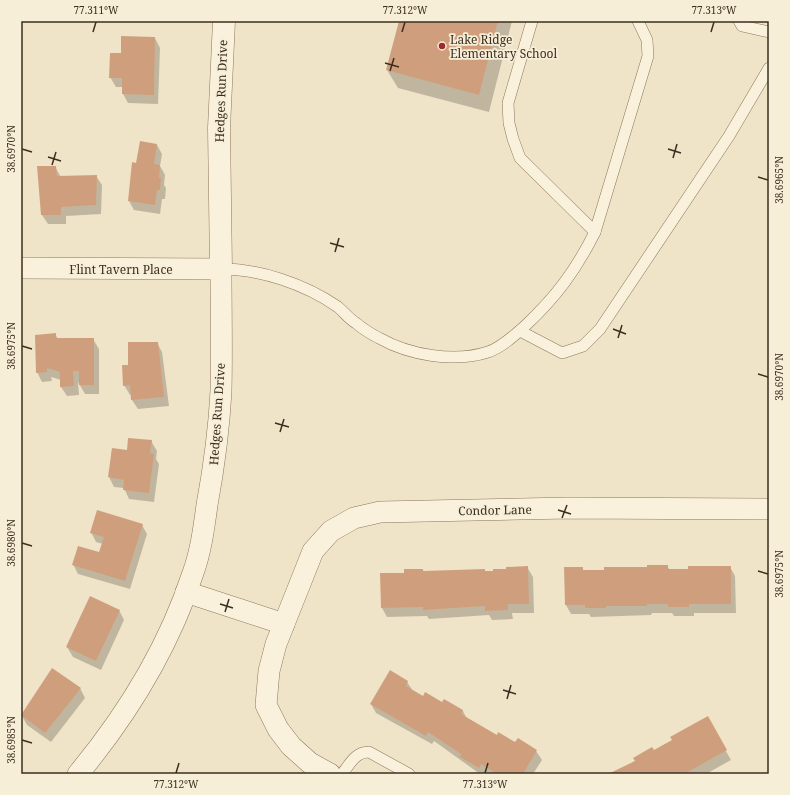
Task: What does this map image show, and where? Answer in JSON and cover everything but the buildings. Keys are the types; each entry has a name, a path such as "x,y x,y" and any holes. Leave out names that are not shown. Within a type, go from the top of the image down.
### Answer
{"street":[{"name":"Hedges Run Drive","path":"78,774 93,756 132,700 161,648 194,572 203,531 215,461 221,391 219,128 224,21"},
{"name":"Flint Tavern Place","path":"21,268 221,270"},
{"name":"Condor Lane","path":"330,774 310,763 291,746 278,729 266,705 269,671 276,644 314,550 331,531 354,518 388,512 568,508 769,510"},
{"path":"186,592 284,624"}],"lane":[{"path":"532,21 508,103 509,123 520,158 595,232"},
{"path":"221,270 238,269 280,279 313,293 338,307 356,323 380,339 414,351 436,355 465,356 489,352 520,331 547,305 571,276 595,232 648,56 648,40 638,21"},
{"path":"739,21 742,26 769,32"},
{"path":"520,331 562,352 583,346 600,329 729,136 769,68"},
{"path":"342,774 356,756 362,752 369,752 408,774"}],"place":[{"name":"Lake Ridge Elementary School","path":"442,46"}]}
